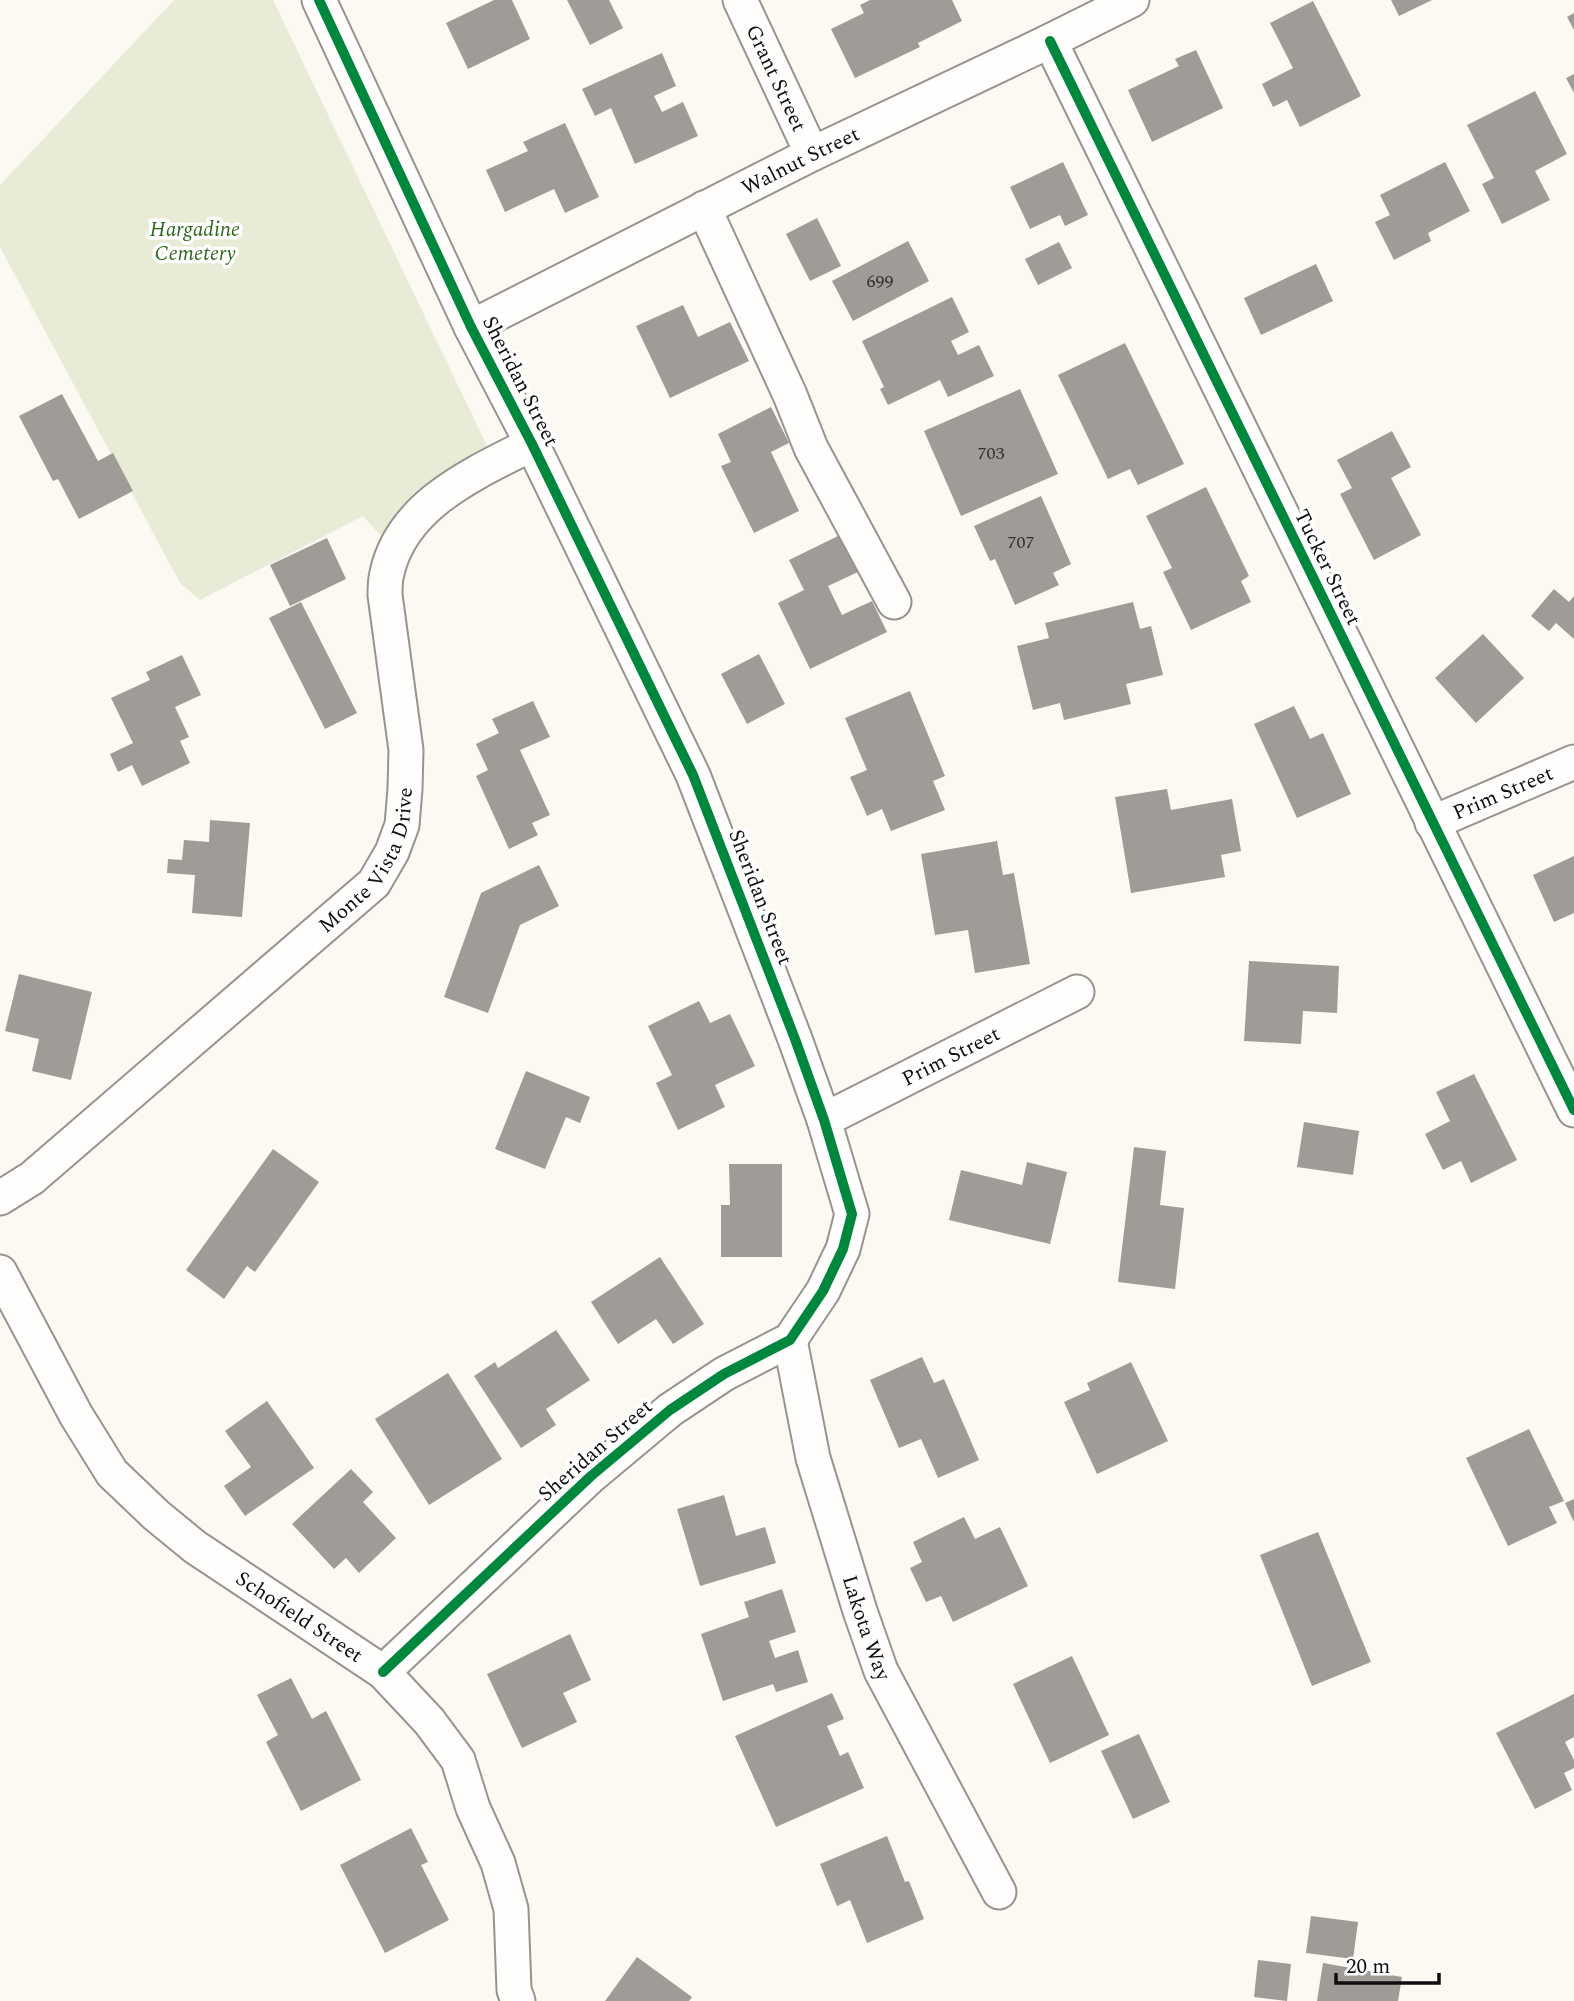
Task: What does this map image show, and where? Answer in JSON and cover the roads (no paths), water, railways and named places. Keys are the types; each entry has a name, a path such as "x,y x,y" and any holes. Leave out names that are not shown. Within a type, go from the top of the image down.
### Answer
{"street":[{"name":"Sheridan Street","path":"319,0 471,327 532,444 693,775 824,1120 852,1214 843,1249 823,1291 790,1340 724,1374 670,1410 591,1476 383,1672"},
{"name":"Grant Street","path":"740,0 812,154"},
{"name":"Walnut Street","path":"471,327 812,154 1132,0"},
{"name":"Tucker Street","path":"1049,41 1574,1110"},
{"path":"704,208 790,395 811,448 894,602"},
{"name":"Monte Vista Drive","path":"0,1198 32,1178 374,883 392,852 402,825 405,789 406,750 385,595 387,573 402,535 436,498 485,468 532,444"},
{"name":"Prim Street","path":"1432,822 1574,762"},
{"name":"Prim Street","path":"824,1120 1077,992"},
{"name":"Schofield Street","path":"0,1272 76,1415 112,1473 195,1547 383,1672 429,1721 458,1759 473,1808 498,1863 511,1909 514,1990 518,2001"},
{"name":"Lakota Way","path":"790,1340 813,1458 881,1671 999,1892"}],"park label":[{"name":"Hargadine Cemetery","path":"195,241"}]}
